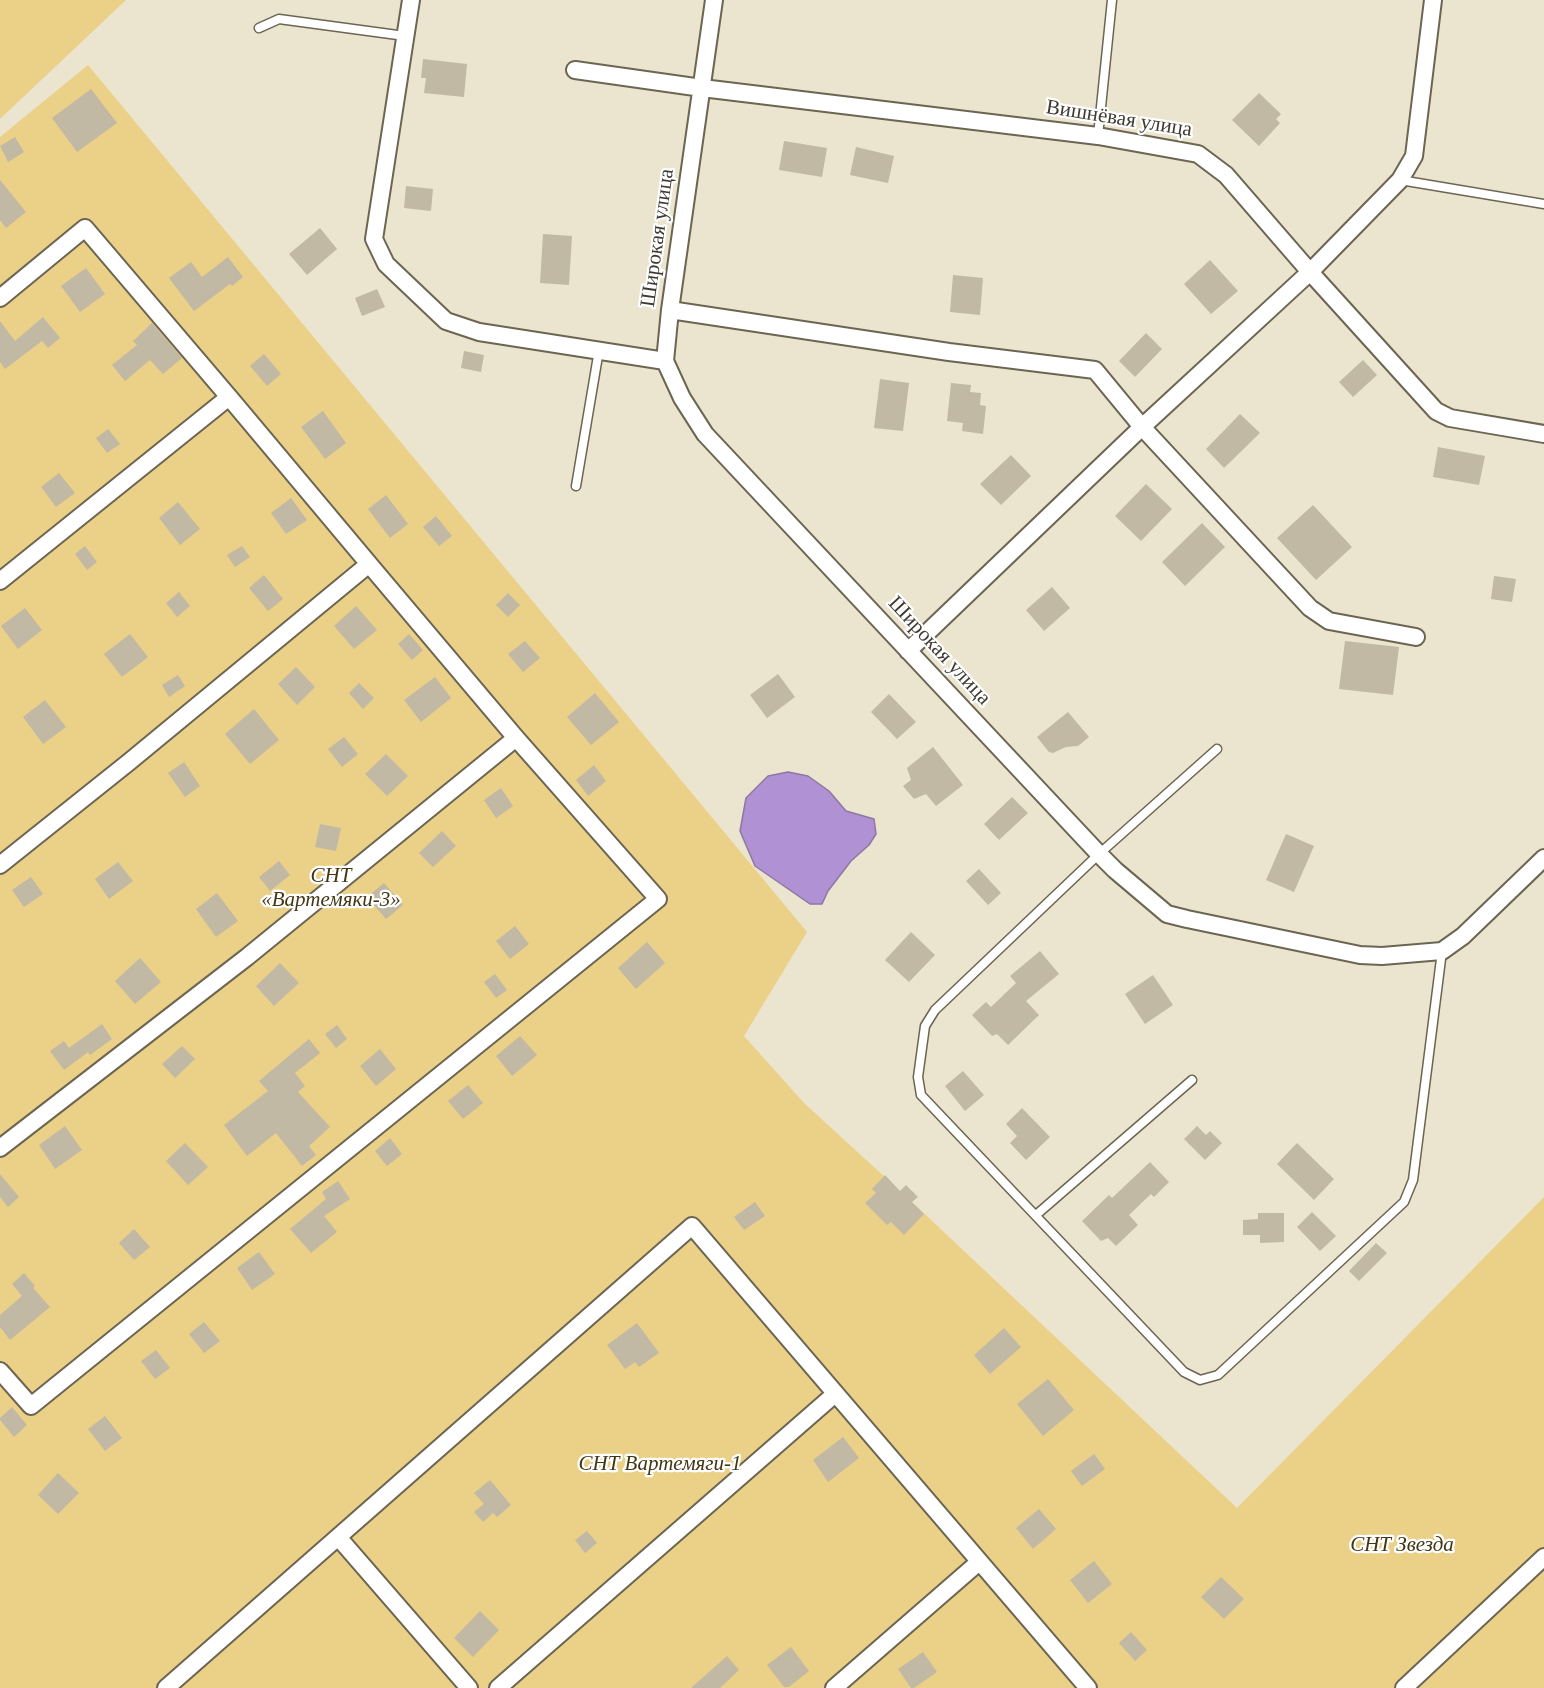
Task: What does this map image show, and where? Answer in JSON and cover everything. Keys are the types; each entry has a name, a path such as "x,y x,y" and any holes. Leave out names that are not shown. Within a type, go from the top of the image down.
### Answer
{"street":[{"path":"411,0 374,238 386,264 446,321 479,332 665,361"},
{"name":"Широкая улица","path":"714,0 669,310 665,361 682,398 705,434 1099,854 1167,914 1360,955 1382,956 1442,951"},
{"path":"908,651 1142,427 1310,272 1400,180 1414,156 1433,0"},
{"name":"Вишнёвая улица","path":"575,70 702,88 1098,136 1198,154 1226,175 1436,411 1450,418 1544,434"},
{"path":"0,298 85,228 516,738 658,899 31,1406 0,1371"},
{"path":"669,310 949,352 1095,370 1142,427 1310,608 1329,621 1416,637"},
{"path":"0,581 229,397"},
{"path":"0,865 369,564"},
{"path":"0,1148 247,957 516,738"},
{"path":"1442,951 1463,936 1544,858"},
{"path":"166,1688 693,1226 1088,1688"},
{"path":"498,1688 835,1394"},
{"path":"338,1537 469,1688"},
{"path":"1404,1688 1544,1557"},
{"path":"834,1688 979,1562"}],"lane":[{"path":"1098,136 1112,0"},
{"path":"259,28 279,19 405,36"},
{"path":"1400,180 1544,204"},
{"path":"576,486 599,350"},
{"path":"1217,748 1099,854 935,1010 925,1026 918,1077 921,1095 1184,1372 1200,1380 1218,1375 1404,1202 1413,1180 1442,951"},
{"path":"1036,1215 1192,1080"}],"green space":[{"path":"0,0 126,0 0,119"},
{"path":"88,65 807,932 744,1036 804,1103 1237,1508 1544,1197 1544,1688 0,1688 0,137"}],"shaded area":[{"path":"788,772 808,776 829,791 846,811 874,819 876,834 869,845 851,861 828,891 822,904 810,904 755,866 740,831 746,798 768,776"}],"building":[{"path":"423,59 467,64 464,97 424,93 426,78 421,78"},
{"path":"91,89 117,123 77,152 52,118"},
{"path":"1259,93 1281,114 1276,119 1280,123 1259,146 1232,120"},
{"path":"15,137 24,152 8,162 0,146"},
{"path":"784,141 827,148 822,177 779,170"},
{"path":"856,147 894,156 888,183 850,175"},
{"path":"0,180 26,212 6,228 0,220"},
{"path":"406,186 433,189 431,211 404,208"},
{"path":"320,228 337,249 307,275 289,254"},
{"path":"543,234 572,236 569,285 540,283"},
{"path":"228,257 243,277 194,311 169,278 191,262 202,277"},
{"path":"1210,260 1238,291 1211,314 1184,284"},
{"path":"86,268 105,294 80,312 61,286"},
{"path":"953,275 983,278 980,315 950,312"},
{"path":"377,289 385,307 362,316 355,298"},
{"path":"43,317 60,338 48,348 42,341 5,369 0,362 0,321 15,341"},
{"path":"152,323 182,358 163,374 150,360 125,381 112,365 137,345 133,341"},
{"path":"1146,333 1162,349 1135,377 1119,361"},
{"path":"464,351 484,355 481,372 461,368"},
{"path":"264,354 281,374 267,386 250,366"},
{"path":"1363,360 1377,375 1353,397 1339,382"},
{"path":"880,379 909,383 903,431 874,428"},
{"path":"951,383 971,385 970,392 981,393 980,405 986,406 983,434 962,431 963,423 947,421"},
{"path":"323,411 346,443 325,459 301,427"},
{"path":"1240,414 1260,433 1224,468 1206,449"},
{"path":"108,429 120,444 107,453 96,438"},
{"path":"1438,447 1485,456 1479,485 1433,477"},
{"path":"1011,455 1031,476 1001,505 980,484"},
{"path":"59,473 75,493 56,507 41,487"},
{"path":"1146,484 1172,509 1141,541 1115,516"},
{"path":"386,495 408,524 390,538 368,509"},
{"path":"291,498 307,520 286,534 271,513"},
{"path":"178,502 200,529 180,545 159,518"},
{"path":"1313,505 1352,547 1316,580 1277,538"},
{"path":"436,516 452,536 439,546 423,527"},
{"path":"1202,523 1225,547 1185,586 1162,562"},
{"path":"85,546 97,562 87,570 75,554"},
{"path":"242,546 250,557 235,567 227,555"},
{"path":"264,575 283,599 268,611 249,588"},
{"path":"1494,576 1516,579 1512,602 1491,599"},
{"path":"1052,587 1070,608 1044,631 1026,610"},
{"path":"179,592 190,606 177,617 166,603"},
{"path":"508,593 520,605 508,617 496,605"},
{"path":"356,606 377,630 354,649 334,626"},
{"path":"25,608 42,630 18,649 1,626"},
{"path":"130,634 148,657 122,677 104,654"},
{"path":"409,634 423,650 412,660 398,644"},
{"path":"525,641 540,658 523,672 508,654"},
{"path":"1345,641 1399,647 1393,695 1339,689"},
{"path":"296,667 315,687 297,705 278,684"},
{"path":"778,674 795,697 767,718 750,695"},
{"path":"178,675 185,686 169,697 162,685"},
{"path":"435,677 451,698 421,722 404,700"},
{"path":"359,683 374,698 363,709 349,693"},
{"path":"595,693 619,722 591,745 567,717"},
{"path":"889,694 916,722 897,739 871,712"},
{"path":"45,700 66,727 43,744 23,717"},
{"path":"254,709 279,740 250,764 225,734"},
{"path":"1068,712 1089,737 1078,746 1049,752 1037,737"},
{"path":"344,737 358,754 342,767 328,749"},
{"path":"933,747 963,785 936,806 926,794 914,799 903,786 911,780 907,768"},
{"path":"386,754 408,776 387,796 365,774"},
{"path":"184,762 200,786 185,797 168,773"},
{"path":"594,765 606,781 588,796 576,780"},
{"path":"501,788 513,806 496,818 484,800"},
{"path":"1012,797 1028,813 999,840 984,824"},
{"path":"320,824 341,828 336,851 315,847"},
{"path":"442,831 456,846 433,867 419,853"},
{"path":"1286,834 1314,846 1294,892 1266,880"},
{"path":"279,861 290,875 270,891 259,877"},
{"path":"118,862 133,881 109,899 95,879"},
{"path":"979,869 1001,893 988,905 966,881"},
{"path":"31,877 43,894 24,907 12,890"},
{"path":"384,883 403,905 386,919 367,897"},
{"path":"217,893 238,921 216,937 196,909"},
{"path":"515,926 529,944 510,959 496,941"},
{"path":"911,932 935,955 909,982 885,960"},
{"path":"647,942 665,963 636,989 618,968"},
{"path":"1040,951 1059,974 1026,1001 1039,1015 1008,1045 997,1034 992,1036 972,1015 986,1002 991,1007 1016,983 1010,976"},
{"path":"140,958 161,982 135,1004 115,981"},
{"path":"280,963 299,983 274,1006 256,986"},
{"path":"495,974 507,990 496,998 484,982"},
{"path":"1153,975 1173,1005 1145,1024 1125,994"},
{"path":"102,1024 112,1039 90,1055 88,1052 64,1070 50,1051 64,1041 69,1048"},
{"path":"337,1025 347,1039 336,1048 325,1034"},
{"path":"520,1036 537,1055 512,1076 496,1056"},
{"path":"309,1039 320,1053 295,1073 305,1086 298,1092 330,1127 309,1146 316,1155 302,1166 276,1133 247,1156 224,1125 268,1091 259,1081"},
{"path":"182,1046 195,1059 175,1078 162,1064"},
{"path":"380,1049 396,1069 376,1086 360,1066"},
{"path":"963,1071 984,1095 965,1111 945,1086"},
{"path":"468,1085 483,1103 463,1119 448,1101"},
{"path":"1022,1108 1050,1137 1026,1160 1010,1143 1017,1136 1006,1124"},
{"path":"65,1126 82,1150 55,1169 39,1145"},
{"path":"1197,1126 1206,1135 1210,1131 1222,1143 1205,1160 1184,1139"},
{"path":"390,1138 402,1154 387,1166 375,1151"},
{"path":"185,1143 208,1167 188,1185 166,1161"},
{"path":"1297,1143 1334,1179 1314,1200 1277,1164"},
{"path":"1150,1162 1169,1182 1154,1197 1151,1194 1129,1215 1138,1225 1116,1246 1108,1238 1101,1241 1082,1221 1109,1195 1112,1198"},
{"path":"0,1174 19,1197 8,1207 0,1197"},
{"path":"885,1175 900,1191 906,1185 918,1197 912,1202 924,1214 904,1235 891,1222 887,1225 865,1203 876,1193 872,1189"},
{"path":"338,1181 350,1199 324,1216 337,1232 311,1253 290,1229 326,1199 322,1192"},
{"path":"755,1202 765,1216 744,1230 734,1217"},
{"path":"1312,1212 1336,1236 1320,1251 1297,1227"},
{"path":"1258,1213 1284,1213 1284,1242 1260,1243 1260,1235 1243,1235 1243,1220 1258,1219"},
{"path":"134,1229 150,1247 134,1260 119,1243"},
{"path":"1376,1243 1387,1253 1359,1281 1349,1271"},
{"path":"259,1252 275,1274 252,1290 237,1268"},
{"path":"24,1273 35,1286 33,1288 50,1307 10,1340 0,1327 0,1315 22,1296 12,1284"},
{"path":"204,1322 220,1341 204,1353 189,1334"},
{"path":"637,1323 659,1353 639,1367 635,1362 625,1369 607,1345"},
{"path":"1004,1328 1021,1347 990,1374 974,1355"},
{"path":"156,1350 170,1368 155,1379 141,1361"},
{"path":"1048,1379 1074,1410 1043,1436 1017,1404"},
{"path":"12,1407 27,1425 14,1437 0,1420"},
{"path":"105,1416 122,1438 105,1451 88,1429"},
{"path":"843,1437 859,1458 828,1482 813,1460"},
{"path":"1094,1454 1105,1469 1082,1486 1071,1471"},
{"path":"58,1473 79,1493 58,1514 38,1495"},
{"path":"490,1480 511,1505 497,1517 493,1513 483,1522 474,1512 484,1504 474,1493"},
{"path":"1039,1509 1056,1529 1033,1549 1016,1528"},
{"path":"587,1531 597,1543 585,1553 575,1540"},
{"path":"1094,1561 1112,1584 1088,1603 1070,1580"},
{"path":"1221,1577 1244,1599 1224,1619 1201,1597"},
{"path":"480,1611 499,1630 473,1657 454,1638"},
{"path":"1131,1632 1147,1650 1135,1661 1119,1643"},
{"path":"791,1647 809,1671 789,1687 784,1687 767,1665"},
{"path":"923,1652 937,1672 911,1688 898,1669"},
{"path":"727,1656 739,1670 720,1688 691,1688"}],"park label":[{"name":"СНТ «Вартемяки-3»","path":"331,888"},
{"name":"СНТ Вартемяги-1","path":"660,1464"},
{"name":"СНТ Звезда","path":"1402,1545"}]}
